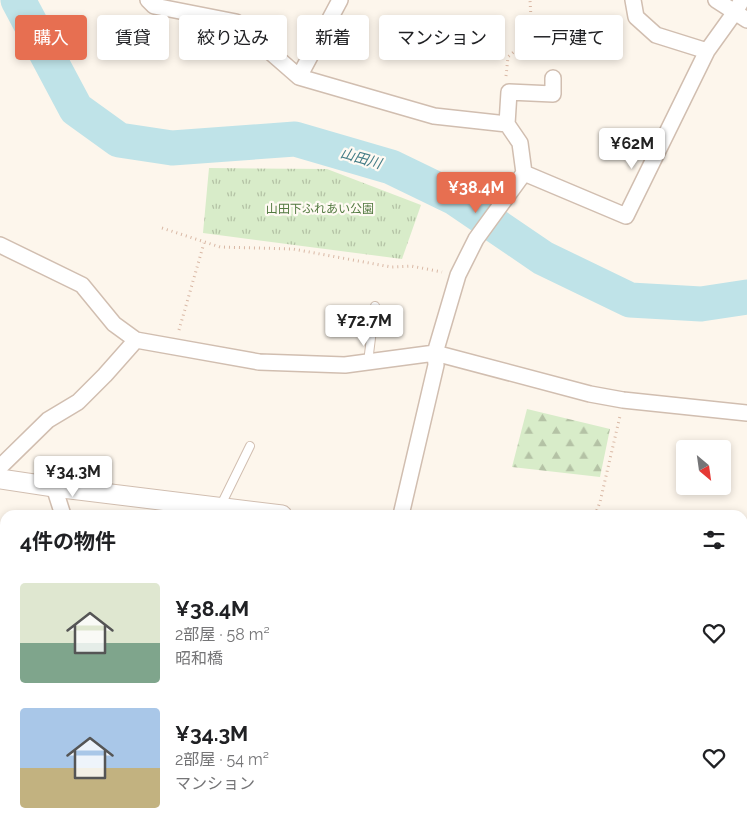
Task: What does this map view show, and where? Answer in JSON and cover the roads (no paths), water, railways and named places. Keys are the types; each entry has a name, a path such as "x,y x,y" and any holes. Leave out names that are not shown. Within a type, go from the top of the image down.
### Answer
{"street":[{"path":"148,0 154,6 236,22 299,77 434,116 507,124"},
{"path":"299,77 340,0"},
{"path":"633,0 636,17 656,35 708,51"},
{"path":"524,173 626,216 708,51 741,11 716,0"},
{"path":"403,510 436,365 436,353 458,275 476,239 524,173 520,143 507,124 509,92 553,94 553,78"},
{"path":"0,246 82,285 114,324 136,340 260,362 345,365 436,353 590,394 623,400 747,413"},
{"path":"0,467 48,420 78,402 105,376 136,340"},
{"path":"0,479 54,488 224,510"},
{"path":"54,488 61,510"}],"lane":[{"path":"368,362 375,306"},
{"path":"224,510 250,446"}],"waterway":[{"name":"山田川","path":"18,0 76,109 119,140 172,148 295,139 391,167 455,198 543,258 630,300 701,304 747,297"}],"park label":[{"name":"山田下ふれあい公園","path":"320,209"}]}
